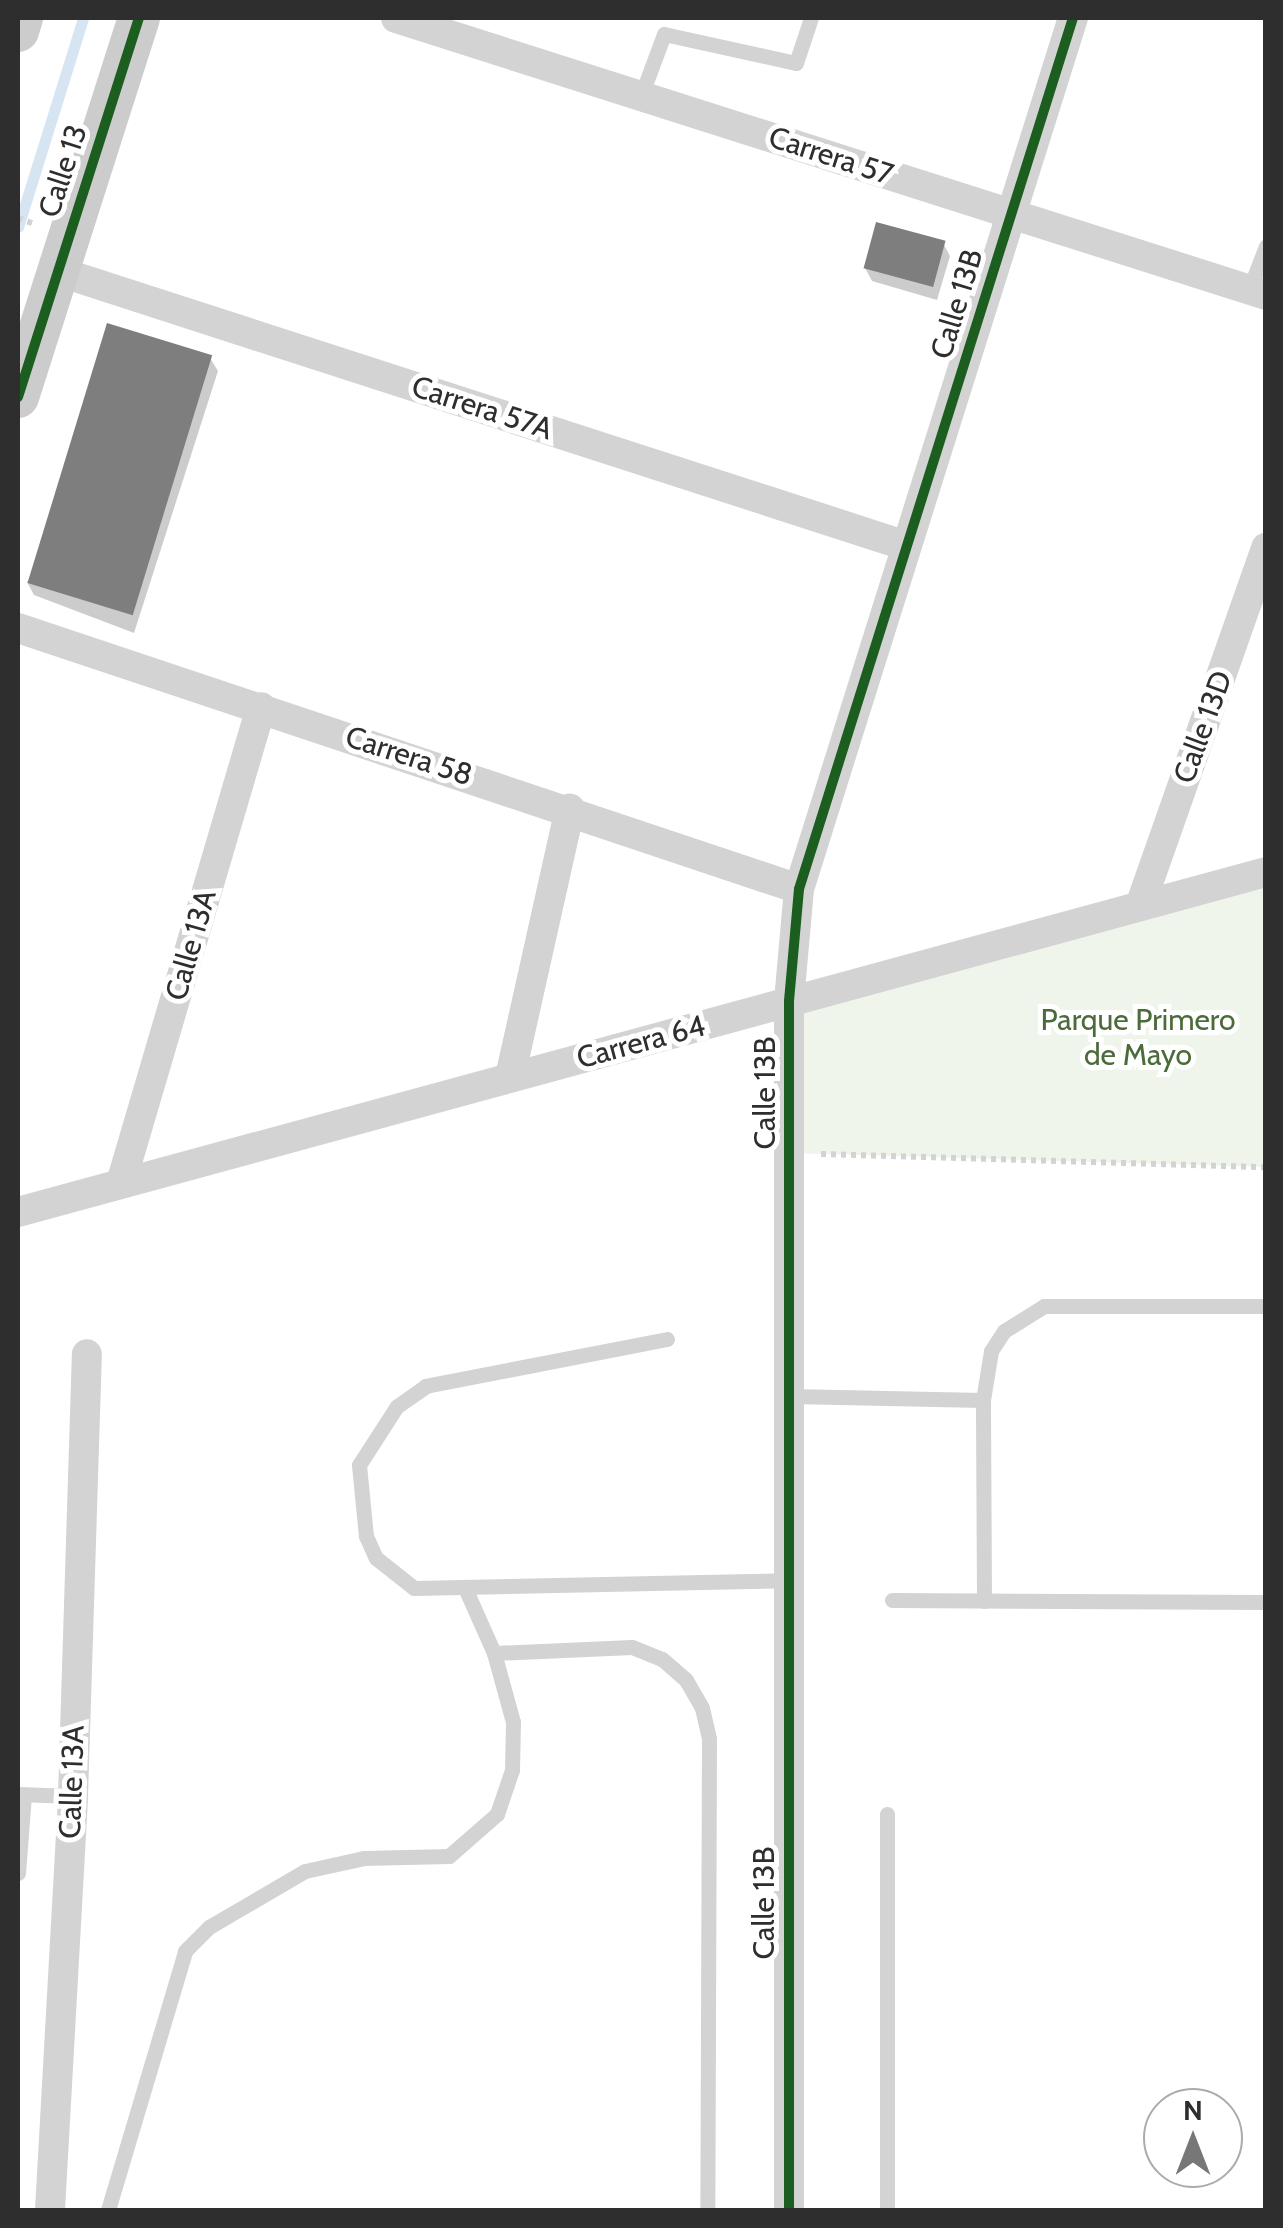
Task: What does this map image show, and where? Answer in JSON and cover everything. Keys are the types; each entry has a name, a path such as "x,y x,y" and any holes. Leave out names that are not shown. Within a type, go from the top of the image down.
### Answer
{"main road":[{"path":"18,31 22,18"},
{"name":"Calle 13","path":"18,396 139,18"}],"street":[{"name":"Carrera 57","path":"396,18 1257,293"},
{"name":"Calle 13B","path":"789,2210 789,1001 800,889 1073,18"},
{"name":"Carrera 57A","path":"57,271 907,546"},
{"name":"Calle 13D","path":"1140,906 1266,548"},
{"name":"Carrera 58","path":"18,628 570,809 800,889"},
{"name":"Calle 13A","path":"121,1184 261,708"},
{"path":"510,1077 570,809"},
{"name":"Carrera 64","path":"18,1212 1266,872"},
{"name":"Calle 13A","path":"50,2210 74,1796 87,1354"}],"lane":[{"path":"640,96 664,34 796,63 810,18"},
{"path":"1257,293 1266,246"},
{"path":"984,1601 983,1400 991,1351 1004,1331 1044,1306 1266,1306"},
{"path":"667,1339 426,1386 374,1433 360,1465 366,1536 376,1558 414,1588 466,1590 789,1580"},
{"path":"790,1396 983,1400"},
{"path":"108,2210 184,1952 196,1939 305,1870 364,1858 449,1856 496,1814 512,1770 513,1722 494,1653 466,1590"},
{"path":"892,1600 1266,1602"},
{"path":"494,1653 632,1647 662,1660 686,1680 702,1708 709,1739 707,2210"},
{"path":"18,1873 21,1794 74,1796"},
{"path":"887,1814 887,2210"}],"path":[{"path":"790,1152 1266,1167"}],"green space":[{"name":"Parque Primero de Mayo","path":"1265,872 1265,1167 790,1153 789,1001"}],"building":[{"path":"876,222 946,241 933,287 864,268"},
{"path":"107,323 212,355 133,615 27,583"}],"waterway":[{"path":"18,227 83,18"}],"cycle path":[{"path":"18,397 139,18"},
{"path":"789,2210 789,1001 799,889 1073,18"}]}
